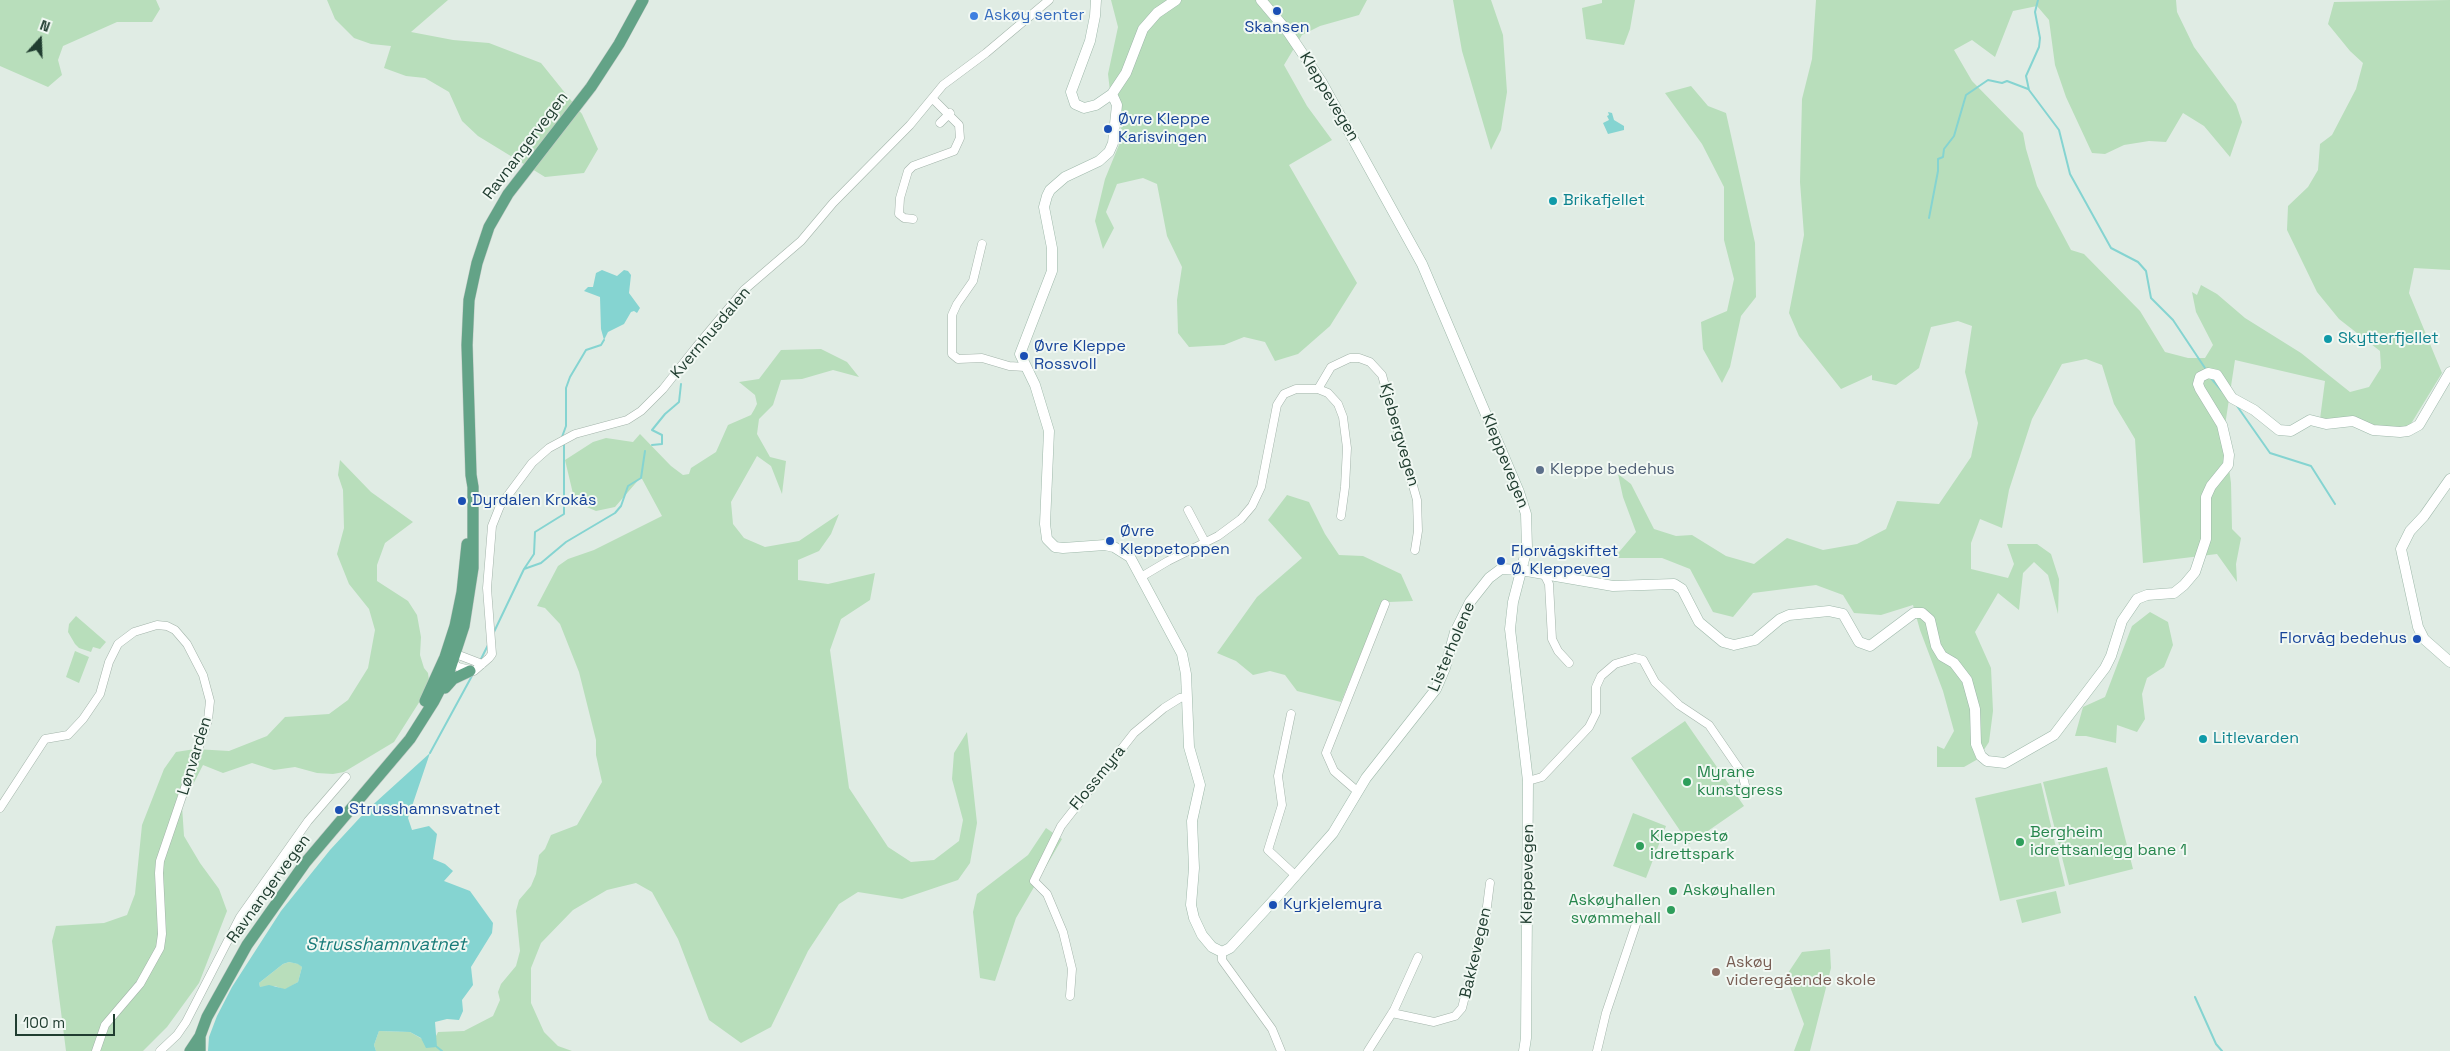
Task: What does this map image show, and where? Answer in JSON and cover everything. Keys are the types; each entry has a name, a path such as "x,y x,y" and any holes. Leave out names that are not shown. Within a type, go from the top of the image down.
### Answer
{"main road":[{"name":"Ravnangervegen","path":"190,1051 200,1036 212,1006 247,945 305,863 381,772 434,701 468,608 473,568 473,487 471,474 468,320 472,281 489,227 518,179 591,87 619,44 643,0"},
{"name":"Ravnangervegen","path":"396,753 451,658"},
{"path":"434,701 450,681 470,671"},
{"name":"Ravnangervegen","path":"200,1036 200,1051"}],"street":[{"name":"Kvernhusdalen","path":"482,664 489,658 492,650 487,588 492,526 500,506 524,472 539,456 563,440 583,431 631,418 647,406 673,378 696,346 744,290 794,248 833,204 910,125 948,81 986,53 1049,0"},
{"path":"1096,0 1090,41 1072,85 1071,98 1075,104 1084,108 1096,106 1112,94 1126,73 1144,30 1157,14 1176,0"},
{"name":"Kleppevegen","path":"1261,0 1288,32 1322,81 1422,264 1523,503 1528,536 1513,602 1510,629 1528,781 1526,1038 1524,1051"},
{"path":"1112,94 1117,105 1113,143 1109,152 1099,161 1065,177 1057,183 1050,190 1045,202 1052,272 1021,350 1021,359 1035,385 1049,431 1046,539 1056,547 1105,545 1114,547 1130,557 1182,654 1187,696 1189,747 1200,785 1192,821 1194,868 1191,905 1194,918 1202,935 1212,947 1222,952 1222,960 1272,1029 1281,1051"},
{"path":"913,219 904,218 899,214 900,198 908,172 914,166 954,151 960,138 959,125 950,113 933,99"},
{"path":"940,122 950,113"},
{"path":"982,244 971,286 960,299 952,315 952,354 958,359 982,358 1009,366 1024,366"},
{"name":"Kjebergvegen","path":"1318,389 1331,367 1350,358 1359,358 1370,362 1382,375 1417,500 1418,531 1415,550"},
{"name":"Listerholene","path":"1222,952 1230,948 1333,834 1357,791 1381,757 1439,684 1454,632 1476,592 1489,578 1501,569 1521,570 1613,586 1674,584 1682,589 1699,622 1723,642 1734,645 1755,640 1775,622 1789,615 1829,611 1842,614 1859,642 1870,646 1914,613 1922,613 1930,620 1936,646 1942,656 1954,663 1967,680 1975,709 1976,744 1982,756 1994,763 2005,763 2054,735 2105,668 2111,656 2122,621 2137,599 2147,595 2174,593 2195,572 2206,539 2206,497 2210,486 2228,465 2229,455 2222,426 2198,384 2200,377 2208,373 2217,375 2232,398 2254,410 2279,430 2291,432 2310,420 2326,424 2353,421 2374,430 2400,432 2408,431 2418,425 2450,372"},
{"path":"1141,577 1235,525 1255,500 1264,474 1276,410 1282,396 1301,389 1318,389 1334,398 1346,424 1345,486 1341,516"},
{"path":"2450,478 2424,516 2410,531 2401,548 2418,627 2424,639 2450,662"},
{"path":"1188,510 1205,542"},
{"path":"1544,574 1549,584 1552,638 1558,651 1569,663"},
{"path":"1357,791 1334,771 1326,753 1385,604"},
{"name":"Lønvarden","path":"0,808 45,739 68,734 83,720 100,694 109,662 118,644 134,632 145,628 162,624 175,630 190,650 203,675 210,701 208,720 160,861 162,940 160,948 140,984 105,1025 96,1051"},
{"path":"451,658 482,664"},
{"path":"451,658 470,671 482,664"},
{"path":"1528,781 1542,777 1589,727 1596,713 1596,687 1603,673 1614,664 1635,658 1643,660 1655,682 1679,705 1709,725 1742,773 1747,793"},
{"path":"482,664 486,672"},
{"name":"Flossmyra","path":"1070,996 1072,969 1064,932 1047,894 1034,881 1061,826 1134,733 1164,708 1187,696"},
{"path":"1291,714 1279,766 1278,782 1282,805 1268,850 1296,876"},
{"path":"160,1051 177,1035 186,1022 240,918 308,821 346,777"},
{"name":"Bakkevegen","path":"1392,1013 1434,1022 1455,1016 1462,1008 1486,914 1490,883"},
{"path":"1597,1051 1606,1013 1638,918"},
{"path":"1368,1051 1392,1013 1418,957"},
{"name":"Kleppevegen","path":"1526,1038 1529,1051"}],"green space":[{"path":"0,0 156,0 160,9 152,22 117,22 63,46 58,60 62,75 48,87 0,66"},
{"path":"327,0 448,0 411,32 453,40 489,43 541,63 582,114 598,149 584,173 545,177 478,136 462,121 449,92 425,78 406,76 384,68 391,46 371,44 354,38 335,19"},
{"path":"1111,0 1367,0 1359,15 1320,26 1302,35 1284,65 1307,106 1332,140 1289,165 1357,283 1330,326 1298,354 1275,361 1265,342 1244,337 1224,345 1189,347 1178,333 1177,300 1182,267 1167,236 1157,184 1143,178 1117,184 1106,212 1114,228 1103,249 1095,221 1105,179 1123,135 1110,91 1108,74 1118,27"},
{"path":"1453,0 1491,0 1503,35 1507,92 1501,130 1491,150 1462,51"},
{"path":"1602,0 1635,0 1630,29 1624,45 1586,39 1582,8 1602,3"},
{"path":"1816,0 2176,0 2177,12 2194,47 2236,104 2242,122 2230,157 2204,126 2183,113 2166,142 2149,141 2124,145 2105,154 2092,153 2066,97 2055,65 2049,20 2037,6 2013,11 1995,57 1972,40 1954,50 1972,81 2023,133 2037,186 2071,250 2084,254 2140,311 2165,352 2188,358 2205,358 2213,345 2196,312 2192,292 2197,295 2201,285 2217,294 2245,318 2301,353 2350,392 2369,387 2381,368 2380,351 2339,319 2317,292 2287,230 2288,206 2308,187 2318,170 2320,144 2332,135 2356,89 2363,63 2350,51 2328,24 2334,2 2450,0 2450,270 2414,268 2409,293 2442,373 2409,427 2380,431 2320,419 2325,381 2235,360 2224,432 2231,483 2232,529 2241,538 2236,564 2237,582 2217,554 2143,563 2135,439 2114,404 2102,365 2086,359 2062,364 2032,419 2009,490 2002,528 1980,519 1971,543 1971,569 2008,578 2014,564 2007,544 2037,544 2051,554 2059,579 2058,614 2048,575 2034,562 2023,573 2019,610 1998,593 1975,632 1991,668 1993,711 1989,742 1978,759 1964,767 1937,767 1937,746 1944,749 1954,731 1943,691 1920,630 1913,605 1881,615 1854,613 1843,595 1816,585 1753,593 1733,617 1713,612 1690,569 1662,558 1614,558 1636,532 1623,497 1618,474 1631,484 1654,529 1676,536 1692,535 1726,556 1754,564 1787,538 1823,550 1857,544 1886,529 1897,501 1939,504 1971,457 1978,423 1965,372 1972,326 1958,321 1931,327 1919,368 1896,385 1872,380 1872,375 1841,389 1799,336 1789,313 1804,235 1800,182 1802,99 1812,59"},
{"path":"1691,86 1708,106 1726,113 1755,243 1756,297 1741,316 1730,367 1722,383 1703,349 1701,322 1727,311 1734,279 1724,240 1724,187 1702,144 1665,93"},
{"path":"821,349 847,362 859,377 833,370 802,379 781,380 773,405 759,419 757,434 770,457 786,461 782,494 771,466 757,456 731,502 733,524 744,538 765,547 799,541 839,514 831,534 819,551 798,560 798,580 828,584 875,573 870,600 841,619 830,650 849,788 888,847 911,862 934,860 959,841 963,820 952,779 954,753 967,732 977,823 970,863 958,880 902,899 858,892 839,904 808,951 771,1027 741,1043 709,1020 678,939 652,892 636,883 607,890 573,910 541,943 531,968 531,1003 544,1032 558,1046 572,1051 376,1051 374,1045 379,1031 410,1032 436,1047 438,1032 464,1031 493,1016 500,1000 498,992 501,984 516,966 520,951 516,911 519,900 531,886 536,874 539,855 545,849 551,835 577,825 602,782 596,755 596,740 579,672 560,624 545,608 537,606 558,566 568,559 594,550 662,516 641,477 615,507 596,511 575,502 565,460 593,442 606,438 633,442 640,434 671,466 683,475 689,474 691,468 716,452 728,425 751,415 754,410 757,404 755,395 739,382 759,379 781,350"},
{"path":"340,460 371,492 413,522 385,543 377,565 377,581 408,601 417,615 421,637 420,655 429,680 425,693 394,742 344,772 333,774 317,773 295,767 274,770 252,763 223,773 203,765 182,806 184,836 200,863 219,889 227,911 199,983 167,1027 143,1051 66,1051 52,941 56,926 104,923 127,915 135,894 142,825 164,769 176,752 195,749 229,751 267,736 285,717 329,714 348,700 368,668 375,630 369,609 349,584 337,554 344,528 343,490 338,475"},
{"path":"1287,495 1309,502 1325,534 1339,555 1363,556 1401,574 1413,601 1389,602 1368,637 1341,702 1297,691 1285,675 1270,671 1253,675 1236,661 1217,653 1257,597 1302,558 1268,520"},
{"path":"2150,612 2168,622 2173,645 2164,667 2147,678 2142,694 2145,719 2137,732 2117,725 2116,743 2086,736 2075,736 2083,707 2105,697 2132,626"},
{"path":"76,616 106,642 100,649 93,647 91,652 79,648 75,644 68,632 69,624"},
{"path":"75,651 89,657 79,683 66,677"},
{"name":"Myrane kunstgress","path":"1685,721 1744,806 1689,844 1631,758"},
{"path":"2107,767 2133,869 2069,885 2043,782"},
{"name":"Bergheim idrettsanlegg bane 1","path":"2041,783 2065,886 2000,901 1975,798"},
{"name":"Kleppestø idrettspark","path":"1633,813 1666,826 1646,878 1613,866"},
{"path":"1046,828 1062,839 1016,918 995,981 980,978 973,912 977,894 1028,855"},
{"path":"2056,891 2061,913 2022,923 2016,900"},
{"path":"1830,949 1831,968 1810,1051 1794,1051 1804,1024 1786,976 1802,952"},
{"path":"289,962 299,964 302,967 298,982 285,990 275,986 260,987 259,983 283,964"}],"water":[{"path":"1608,112 1612,113 1614,120 1624,126 1624,130 1608,134 1603,123 1609,120"},
{"path":"602,270 617,276 624,270 628,271 631,275 629,293 640,308 637,313 631,312 624,324 608,332 604,340 601,329 600,297 584,291 588,287 593,287 596,273"},
{"name":"Strusshamnvatnet","path":"430,753 408,818 412,830 429,826 437,834 433,859 445,864 453,871 444,881 470,891 493,923 492,933 471,967 473,985 462,1000 463,1011 459,1020 447,1019 435,1022 437,1047 426,1048 421,1038 410,1032 379,1031 374,1045 376,1051 208,1051 209,1037 217,1016 232,987 281,911 330,850 366,811","holes":["289,962 302,967 298,982 285,989 269,985 260,987 259,983 283,964"]}],"waterway":[{"path":"2038,0 2035,12 2040,38 2039,47 2026,76 2029,90 2059,130 2070,174 2111,248 2138,262 2146,271 2151,298 2173,320 2207,371"},
{"path":"1929,218 1938,171 1938,159 1943,157 1944,149 1954,136 1966,95 1988,80 2002,83 2007,81 2028,89"},
{"path":"562,437 566,426 566,388 570,377 586,350 601,345 604,340"},
{"path":"2210,377 2222,391"},
{"path":"652,445 662,444 662,435 652,430 665,414 679,402 681,384"},
{"path":"2237,406 2270,453 2311,466 2335,504"},
{"path":"493,634 524,569 534,554 535,532 564,514 564,444"},
{"path":"524,569 541,563 566,542 615,513 621,506 628,486 641,478 645,451"},
{"path":"480,661 489,643"},
{"path":"430,753 473,674"},
{"path":"2195,997 2216,1044 2222,1051"},
{"path":"437,1047 442,1051"}],"place":[{"name":"Skansen","path":"1277,11"},
{"name":"Askøy senter","path":"974,16"},
{"name":"Øvre Kleppe Karisvingen","path":"1108,129"},
{"name":"Brikafjellet","path":"1553,201"},
{"name":"Skytterfjellet","path":"2328,339"},
{"name":"Øvre Kleppe Rossvoll","path":"1024,356"},
{"name":"Kleppe bedehus","path":"1540,470"},
{"name":"Dyrdalen Krokås","path":"462,501"},
{"name":"Øvre Kleppetoppen","path":"1110,541"},
{"name":"Florvågskiftet Ø. Kleppeveg","path":"1501,561"},
{"name":"Florvåg bedehus","path":"2417,639"},
{"name":"Litlevarden","path":"2203,739"},
{"name":"Myrane kunstgress","path":"1687,782"},
{"name":"Strusshamnsvatnet","path":"339,810"},
{"name":"Bergheim idrettsanlegg bane 1","path":"2020,842"},
{"name":"Kleppestø idrettspark","path":"1640,846"},
{"name":"Askøyhallen","path":"1673,891"},
{"name":"Kyrkjelemyra","path":"1273,905"},
{"name":"Askøyhallen svømmehall","path":"1671,910"},
{"name":"Askøy videregående skole","path":"1716,972"}]}
